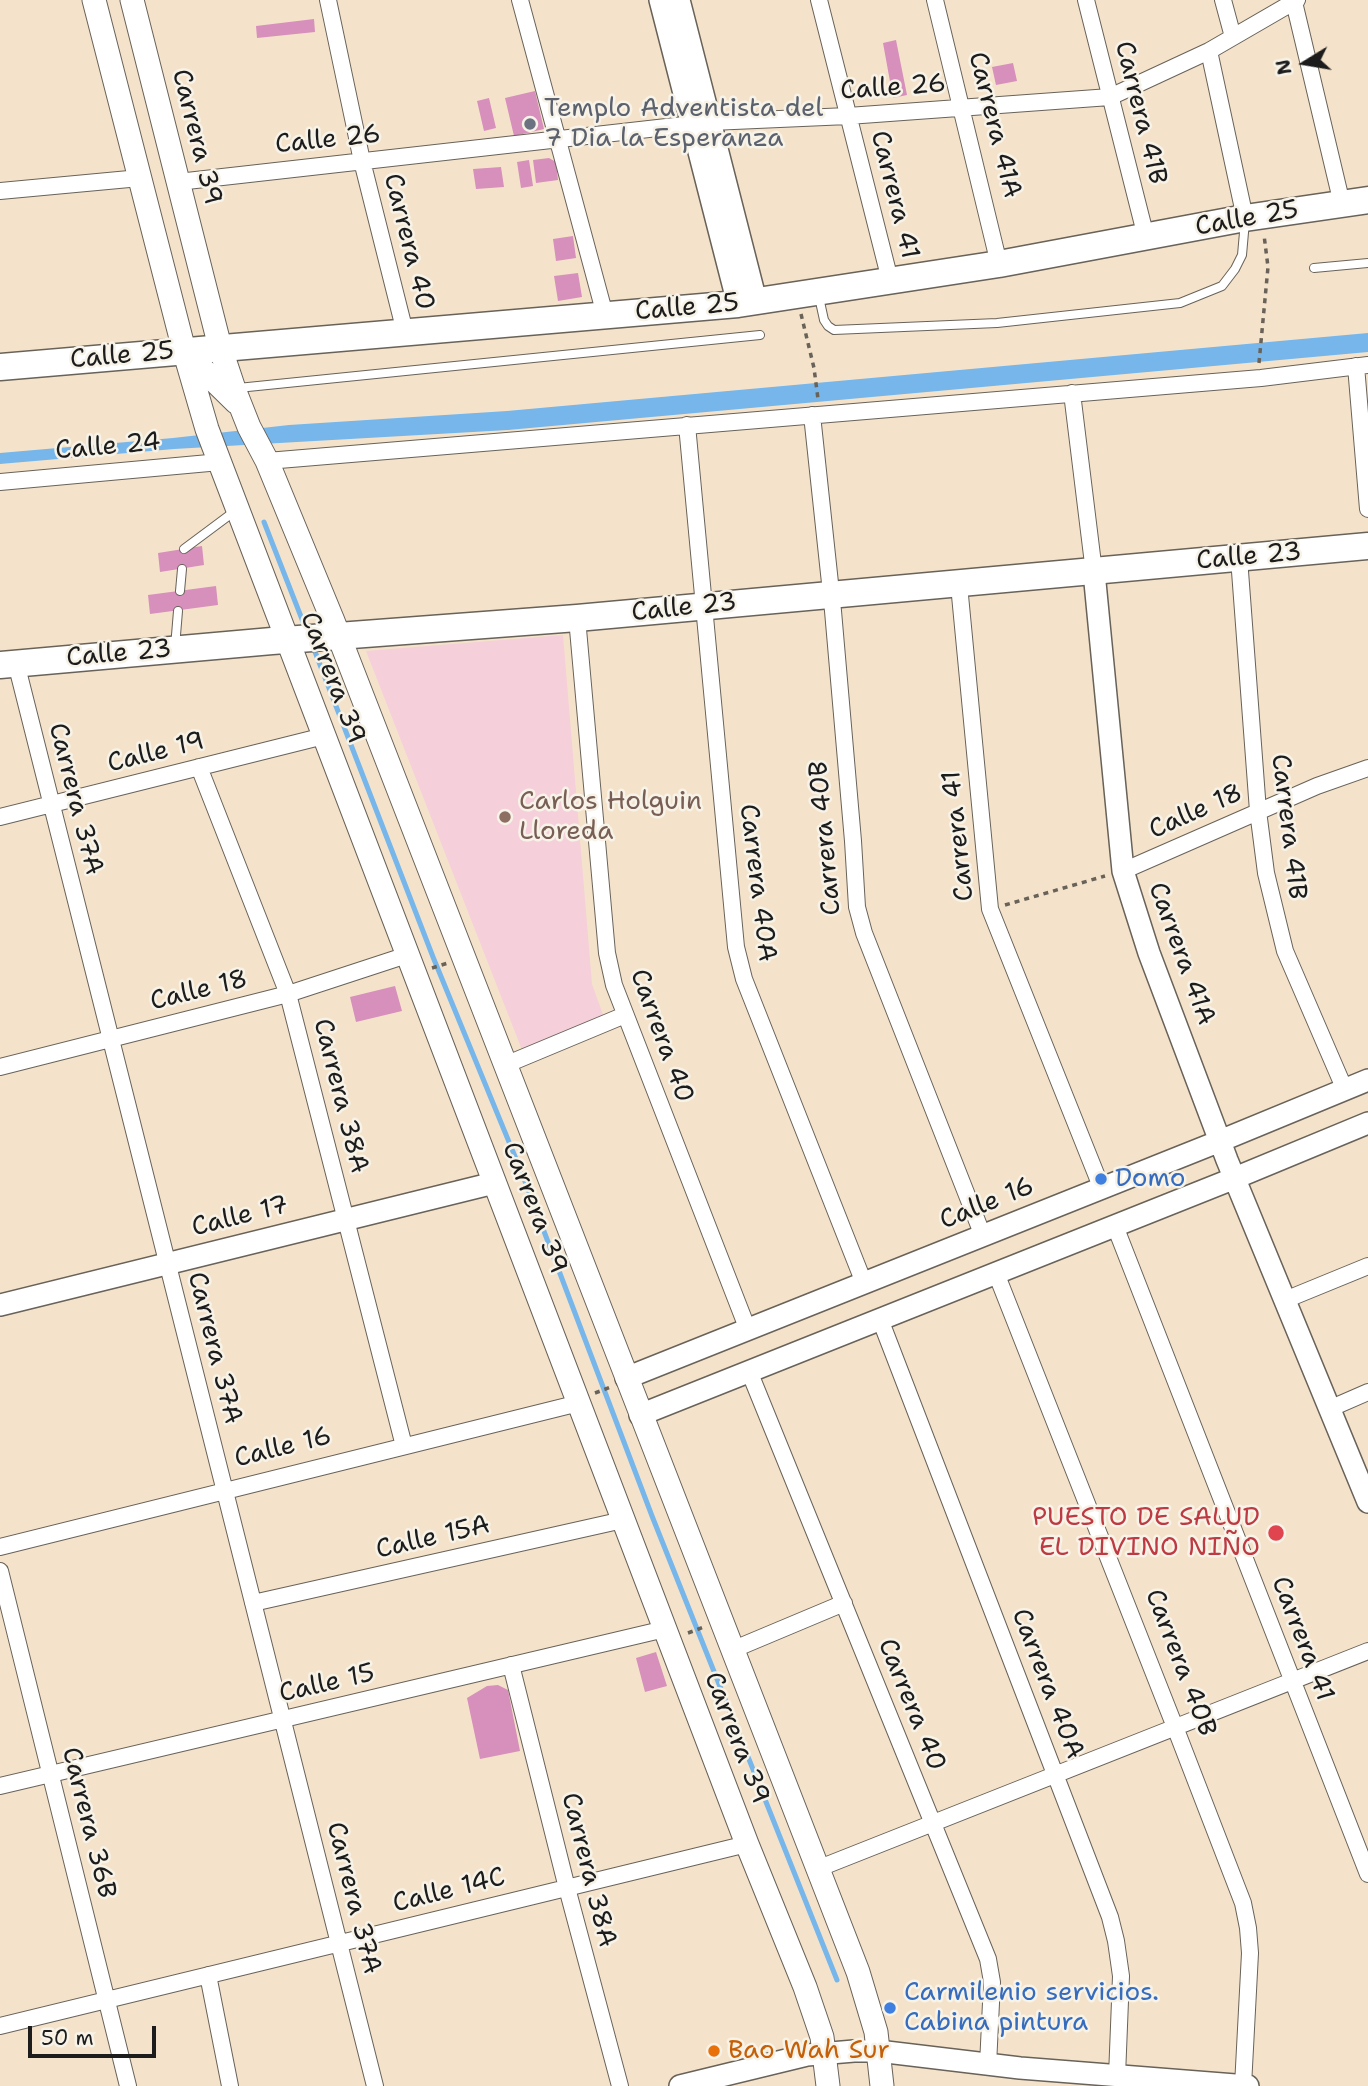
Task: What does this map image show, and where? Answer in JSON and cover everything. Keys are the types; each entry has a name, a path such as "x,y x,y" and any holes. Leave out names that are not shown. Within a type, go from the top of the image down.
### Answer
{"main road":[{"name":"Carrera 39","path":"94,0 184,350 207,429 238,509 295,640 324,736 494,1183 583,1399 623,1520 673,1632 747,1843 805,1987 822,2037 828,2086"},
{"name":"Carrera 39","path":"132,0 236,402 263,454 505,1065 623,1381 640,1415 858,1972 876,2032 882,2086"},
{"name":"Calle 25","path":"0,367 747,303 999,264 1254,217 1355,202"},
{"name":"Carrera 39","path":"184,350 236,402"},
{"name":"Calle 23","path":"8,664 577,618 1368,546"}],"street":[{"name":"Carrera 40","path":"328,0 362,160 405,332"},
{"path":"520,0 605,315"},
{"path":"660,0 702,123"},
{"path":"679,0 702,123 747,303"},
{"name":"Carrera 41","path":"819,0 890,280"},
{"name":"Carrera 41A","path":"934,0 999,264"},
{"name":"Carrera 41B","path":"1086,0 1146,237"},
{"path":"1223,0 1233,37"},
{"path":"1296,1 1355,202"},
{"name":"Calle 26","path":"178,182 702,123 848,116 1110,97 1209,51 1296,1"},
{"path":"1209,51 1254,217"},
{"path":"0,191 140,178"},
{"path":"263,454 687,425 815,409 1072,393 1261,378 1362,366 1368,509"},
{"name":"Carrera 41A","path":"1072,393 1094,572 1123,871 1149,953 1220,1141 1368,1502"},
{"name":"Carrera 40B","path":"815,409 857,907 864,933 983,1236"},
{"name":"Carrera 40A","path":"687,425 736,947 744,979 864,1283"},
{"name":"Calle 24","path":"0,482 218,458"},
{"name":"Carrera 41B","path":"1239,558 1258,811 1266,873 1285,951 1345,1090"},
{"name":"Carrera 41","path":"959,584 990,909 1102,1189"},
{"name":"Carrera 40","path":"577,618 607,953 614,985 748,1330"},
{"name":"Carrera 37A","path":"8,664 51,804 374,2086"},
{"name":"Calle 19","path":"0,817 324,736"},
{"name":"Carrera 38A","path":"199,768 288,994 404,1446"},
{"name":"Calle 18","path":"1123,871 1317,786 1368,768"},
{"name":"Calle 18","path":"0,1067 288,994 407,955"},
{"path":"505,1065 625,1015"},
{"name":"Calle 16","path":"623,1381 1368,1080"},
{"path":"640,1415 1368,1123"},
{"name":"Calle 17","path":"0,1305 494,1183"},
{"name":"Carrera 41","path":"1115,1226 1368,1874"},
{"path":"1284,1300 1368,1266"},
{"name":"Carrera 40B","path":"996,1273 1242,1903 1250,1952 1242,2086"},
{"name":"Carrera 40A","path":"880,1319 1110,1917 1122,1976 1117,2076"},
{"name":"Carrera 40","path":"749,1371 988,1959 992,1982 988,2065"},
{"path":"1329,1409 1368,1392"},
{"name":"Calle 16","path":"0,1547 583,1399"},
{"name":"Calle 15A","path":"253,1603 623,1520"},
{"name":"Carrera 36B","path":"0,1571 128,2086"},
{"path":"732,1650 844,1603"},
{"name":"Calle 15","path":"0,1786 511,1665 673,1632"},
{"path":"817,1869 1368,1651"},
{"name":"Carrera 38A","path":"511,1665 620,2086"},
{"name":"Calle 14C","path":"0,2026 747,1843"},
{"path":"208,1975 230,2086"},
{"path":"680,2086 825,2052 878,2051 988,2065 1248,2086"}],"lane":[{"path":"808,293 828,326 834,330 997,323 1180,303 1222,286 1242,255 1254,217"},
{"path":"1314,268 1368,263"},
{"path":"236,402 760,335"},
{"path":"184,549 238,509"},
{"path":"180,591 182,569"},
{"path":"175,650 178,611"}],"path":[{"path":"1254,217 1268,267 1259,364"},
{"path":"808,293 815,409"},
{"path":"990,909 1123,871"},
{"path":"425,970 448,963"},
{"path":"583,1399 623,1381"},
{"path":"673,1632 705,1626"}],"shaded area":[{"name":"Carlos Holguin Lloreda","path":"563,635 592,984 605,1020 522,1050 366,651"}],"water":[{"path":"1368,333 1368,352 508,430 174,449 0,464 0,453 289,425 507,411"}],"building":[{"path":"314,19 315,32 257,38 256,26"},
{"path":"896,40 907,95 893,98 883,43"},
{"path":"1013,63 1017,81 996,85 992,67"},
{"path":"535,91 544,129 514,136 505,98"},
{"path":"489,98 496,128 484,131 477,101"},
{"path":"549,158 556,162 558,180 536,183 533,160"},
{"path":"529,160 533,186 521,188 517,162"},
{"path":"501,167 504,187 476,189 473,169"},
{"path":"573,236 576,258 556,261 553,239"},
{"path":"578,273 582,297 558,301 554,276"},
{"path":"202,546 204,565 160,572 158,553"},
{"path":"216,586 218,605 150,614 148,595"},
{"path":"395,986 402,1011 356,1022 350,997"},
{"path":"656,1652 667,1686 645,1692 636,1658"},
{"path":"498,1685 508,1690 520,1751 480,1759 467,1698 487,1686"}],"waterway":[{"path":"264,522 307,632"},
{"path":"312,644 433,957 523,1176 652,1516 837,1980"}],"place":[{"name":"Templo Adventista del 7 Dia la Esperanza","path":"530,124"},
{"name":"Carlos Holguin Lloreda","path":"505,817"},
{"name":"Domo","path":"1101,1179"},
{"name":"PUESTO DE SALUD EL DIVINO NIÑO","path":"1276,1533"},
{"name":"Carmilenio servicios. Cabina pintura","path":"890,2008"},
{"name":"Bao Wah Sur","path":"714,2051"}]}
